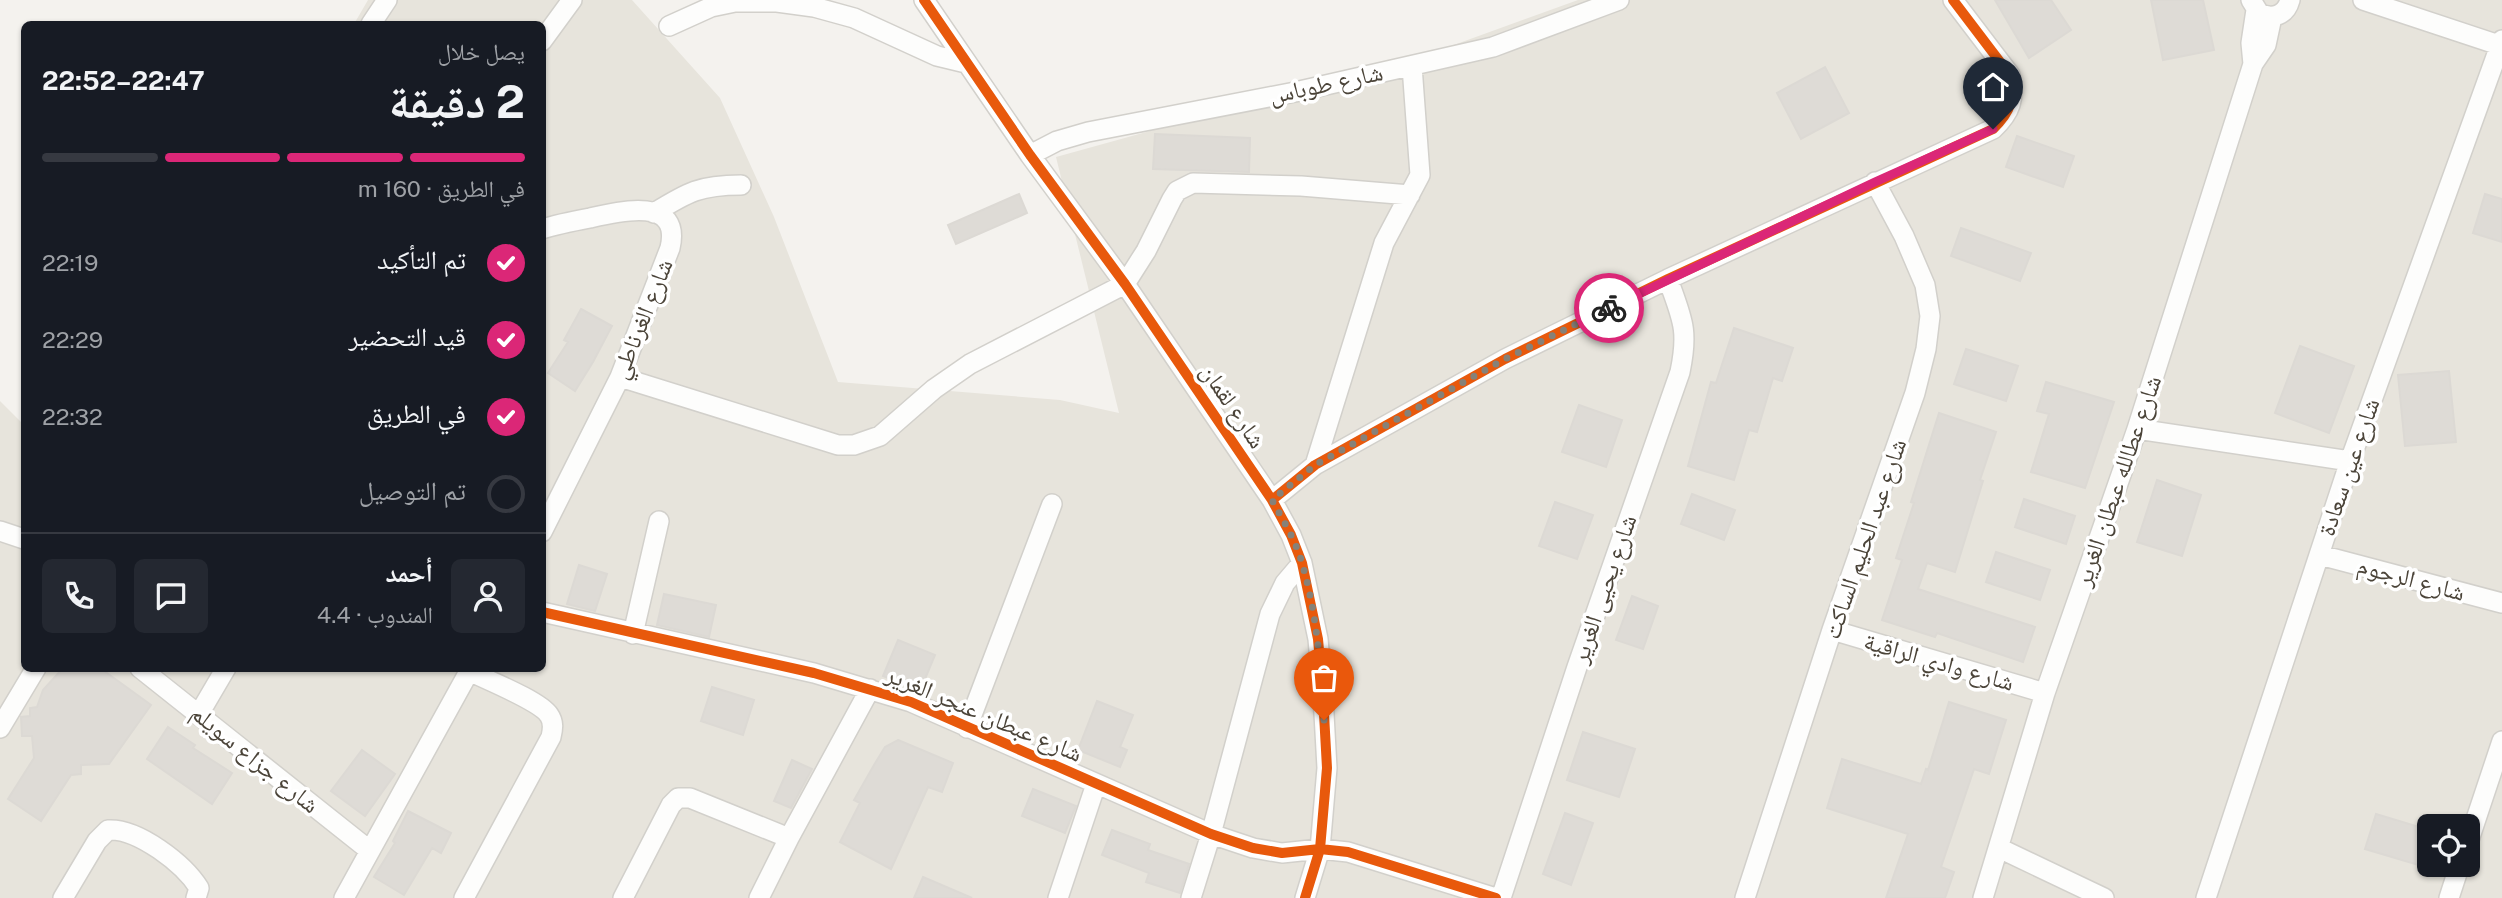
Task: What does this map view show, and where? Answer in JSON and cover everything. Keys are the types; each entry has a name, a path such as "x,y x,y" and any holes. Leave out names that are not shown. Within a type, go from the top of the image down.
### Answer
{"street":[{"path":"373,21 387,0"},
{"path":"546,36 572,0"},
{"name":"شارع لقمان","path":"924,0 1030,155 1125,284 1272,500 1291,535 1302,563 1318,639 1327,768 1320,849 1305,898"},
{"name":"شارع طوباس","path":"1030,155 1057,141 1088,132 1295,92 1493,47 1619,0"},
{"path":"1272,500 1315,465 1505,359 1668,279 1993,129 2005,118 2012,104 2010,75 1954,0"},
{"path":"2362,0 2501,44"},
{"path":"2260,9 2283,13 2293,1"},
{"path":"669,26 711,7 736,2 777,2 814,7 854,18 937,56 966,62"},
{"name":"شارع عطالله عبطان الغرير","path":"1983,898 2045,693 2137,429 2253,64 2266,45 2260,9"},
{"name":"شارع عين سعادة","path":"2206,898 2350,461 2501,44"},
{"path":"1315,465 1384,243 1420,175 1412,66"},
{"name":"شارع عبد الحليم الساكت","path":"1745,898 1832,630 1915,393 1926,349 1930,316 1925,285 1904,236 1875,182"},
{"path":"620,377 838,445 854,445 880,436 934,389 970,364 1125,284 1146,251 1177,191 1194,183 1301,186 1410,195"},
{"path":"546,228 620,211 644,210 654,213 698,188 741,185"},
{"name":"شارع الغرناطي","path":"548,507 620,377 673,236 670,225 663,216 654,213"},
{"name":"شارع يحيى الغرير","path":"1499,898 1680,372 1686,333 1668,279"},
{"path":"2137,429 2350,461"},
{"path":"967,728 1052,504"},
{"path":"633,634 659,521"},
{"path":"0,531 21,538"},
{"name":"شارع الرجوم","path":"2320,555 2502,603"},
{"path":"1191,898 1211,834 1270,614 1284,583 1302,563"},
{"name":"شارع عبطان عنجر الغرير","path":"546,613 814,673 911,702 1211,834 1253,848 1282,853 1320,849 1373,859 1499,898"},
{"name":"شارع وادي الراقية","path":"1832,630 2045,693"},
{"path":"0,727 34,672"},
{"name":"شارع جزاع سويلم","path":"145,672 369,850"},
{"path":"200,714 224,672"},
{"path":"344,898 469,672"},
{"path":"464,898 554,727 552,718 538,705 474,672"},
{"path":"759,898 870,690"},
{"path":"2478,814 2502,741"},
{"path":"1058,898 1097,784"},
{"path":"623,898 671,805 678,798 690,798 789,838"},
{"path":"63,898 97,841 108,830 117,829 134,834 180,865 191,875 199,888 197,898"},
{"path":"1999,848 2104,898"},
{"path":"2449,898 2456,877"}],"shaded area":[{"path":"368,0 632,0 720,98 774,217 838,382 1060,400 1119,413 1056,157 1429,54 1578,0 2502,0 2502,898 0,898 0,401 21,422 21,672 546,672 546,21 356,21"}],"building":[{"path":"1995,0 2051,0 2071,30 2029,58"},
{"path":"2151,0 2203,0 2214,50 2163,60"},
{"path":"1825,67 1849,113 1801,139 1777,93"},
{"path":"1155,134 1250,138 1249,172 1153,169"},
{"path":"2017,136 2074,156 2063,187 2006,167"},
{"path":"1019,194 1027,213 956,244 948,225"},
{"path":"2485,194 2502,199 2502,242 2473,233"},
{"path":"1961,228 2031,253 2020,281 1951,256"},
{"path":"581,309 612,326 575,391 548,373 568,342 564,340"},
{"path":"1734,328 1793,348 1782,381 1773,378 1757,432 1749,430 1734,480 1688,466 1711,382 1716,383"},
{"path":"2300,346 2354,366 2329,433 2275,413"},
{"path":"1966,349 2018,366 2006,401 1954,384"},
{"path":"2449,371 2456,442 2405,446 2398,375"},
{"path":"2046,382 2114,402 2085,488 2031,472 2049,414 2037,411"},
{"path":"1579,405 1622,420 1606,467 1562,452"},
{"path":"1939,413 1996,432 1955,572 1927,563 1918,589 2035,627 2023,662 1937,633 1935,637 1882,620 1902,560 1896,558 1914,503 1911,502"},
{"path":"2157,480 2201,495 2182,556 2137,542"},
{"path":"1692,494 1735,510 1724,540 1681,524"},
{"path":"2024,499 2075,516 2066,544 2015,527"},
{"path":"1555,502 1593,515 1577,559 1539,546"},
{"path":"1996,552 2050,570 2040,600 1986,582"},
{"path":"579,565 607,574 595,611 567,604"},
{"path":"664,594 716,605 709,637 657,625"},
{"path":"1632,596 1658,606 1643,649 1616,640"},
{"path":"898,640 935,655 920,691 883,676"},
{"path":"59,672 106,672 151,705 109,764 81,765 81,774 71,775 41,821 8,799 34,758 32,736 22,736 21,717 30,716 30,708 37,707 43,690"},
{"path":"712,687 754,700 743,735 701,721"},
{"path":"1097,701 1133,715 1120,747 1127,750 1120,767 1078,750"},
{"path":"1949,702 2006,720 1989,774 1974,769 1941,867 1954,872 1945,898 1886,898 1908,834 1827,808 1842,759 1921,784 1926,769 1928,770"},
{"path":"168,727 195,745 193,748 232,773 212,804 147,759"},
{"path":"1583,732 1635,749 1619,797 1567,780"},
{"path":"898,740 953,763 942,792 928,787 891,869 840,842 860,803 854,800 885,747"},
{"path":"362,750 395,774 365,816 331,791"},
{"path":"792,760 812,769 791,808 774,801"},
{"path":"1033,789 1076,806 1065,833 1022,816"},
{"path":"408,811 451,833 441,853 432,848 404,895 374,877 395,843 393,841"},
{"path":"1565,813 1593,823 1571,885 1543,874"},
{"path":"2376,814 2417,826 2417,865 2365,849"},
{"path":"1112,830 1150,844 1148,850 1189,864 1180,893 1146,882 1149,873 1102,855"},
{"path":"923,877 972,898 914,898"}],"cycle path":[{"path":"924,0 1030,155 1125,284 1272,500 1291,535 1302,563 1318,639 1327,768 1320,849 1305,898"},
{"path":"1272,500 1315,465 1505,359 1668,279 1993,129 2010,105 2010,75 1953,0"},
{"path":"546,613 814,673 911,702 1211,834 1253,848 1282,853 1320,849 1348,852 1496,898"}],"way so far":[{"path":"1324,720 1318,639 1302,563 1291,535 1272,500 1315,465 1505,359 1609,308"}],"route":[{"path":"1609,308 1993,129"}]}
